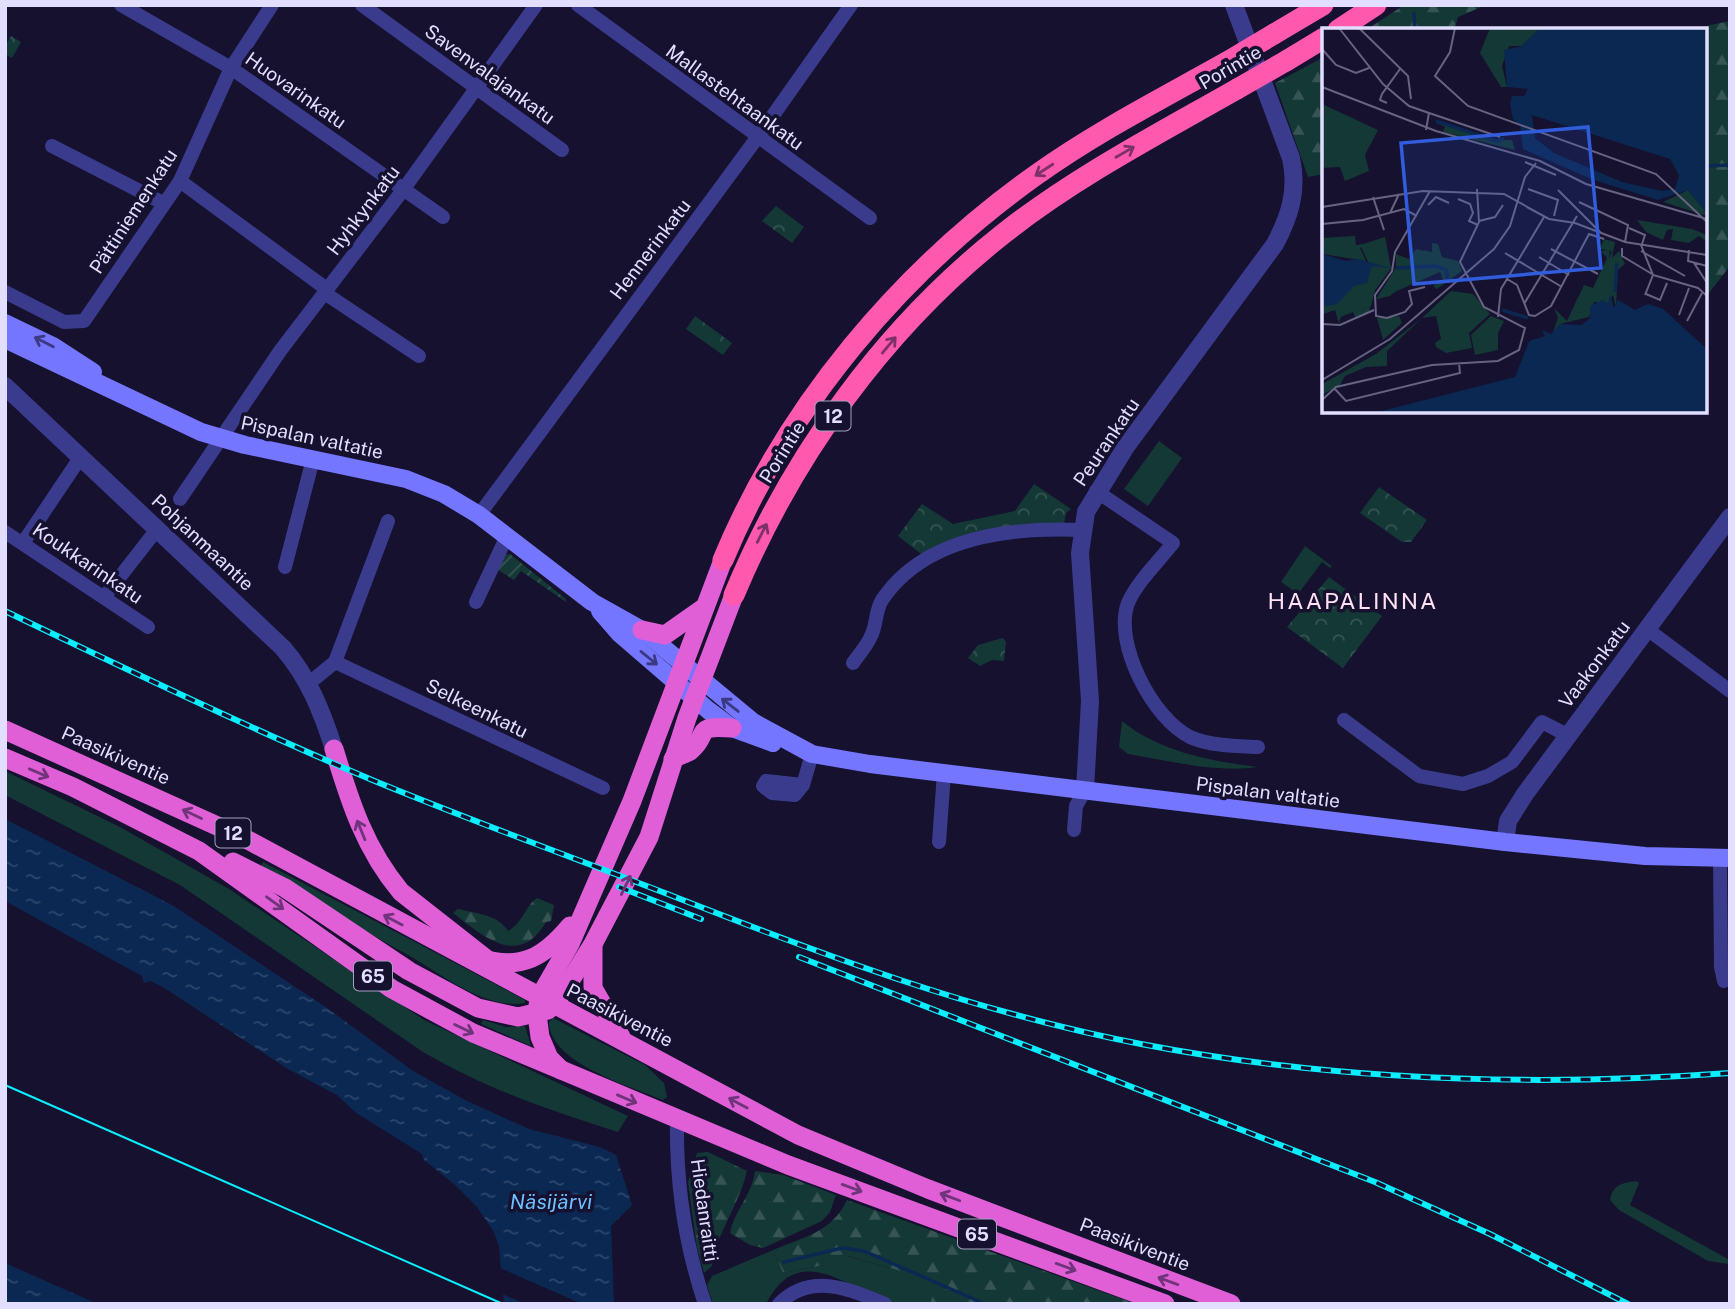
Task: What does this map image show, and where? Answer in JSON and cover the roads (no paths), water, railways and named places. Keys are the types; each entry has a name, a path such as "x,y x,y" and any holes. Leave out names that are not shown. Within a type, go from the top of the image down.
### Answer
{"highway":[{"name":"Porintie","path":"542,1006 632,801 703,609 741,517 807,409 854,345 909,282 992,207 1039,173 1323,5"},
{"path":"1341,28 1376,5"},
{"name":"Porintie","path":"542,1006 593,944 649,837 698,690 758,540 808,451 848,395 929,300 996,240 1050,200 1119,155 1322,39"},
{"path":"642,631 665,635 703,609"},
{"path":"673,759 690,751 700,734 708,728 732,728"},
{"name":"Paasikiventie","path":"5,730 246,839 509,981 542,1006 621,1037 739,1104 839,1153 1231,1304"},
{"path":"334,749 359,826 389,878 401,892 491,962 509,981"},
{"name":"12","path":"5,758 72,787 199,851 247,867 285,888 401,965 478,1008 505,1016 542,1006"},
{"name":"65","path":"199,851 392,989 442,1018 564,1073 788,1165 1166,1304"},
{"name":"12","path":"453,952 491,962 513,964 534,960 550,948 583,911"},
{"path":"593,944 593,988 621,1037"},
{"path":"542,1006 540,1037 549,1058 564,1073"}],"main road":[{"path":"5,323 54,346 95,373 119,395"},
{"name":"Pispalan valtatie","path":"5,339 119,395 222,439 422,484 479,515 592,603 642,631 732,728 808,752 944,774 1505,842 1645,856 1725,858"},
{"name":"Pispalan valtatie","path":"592,603 620,634 680,674"},
{"name":"Pispalan valtatie","path":"698,690 808,752"}],"street":[{"name":"Huovarinkatu","path":"121,5 231,68 443,217"},
{"name":"Pättiniemenkatu","path":"5,292 64,322 84,321 180,181 231,68 272,5"},
{"name":"Savenvalajankatu","path":"362,5 562,150"},
{"name":"Hyhkynkatu","path":"180,499 280,351 403,190 536,5"},
{"name":"Mallastehtaankatu","path":"578,5 870,218"},
{"name":"Hennerinkatu","path":"479,515 757,138 850,5"},
{"name":"Peurankatu","path":"1085,790 1090,701 1080,577 1082,530 1086,512 1096,491 1275,244 1285,225 1293,195 1295,182 1291,158 1234,5"},
{"path":"52,146 163,203"},
{"path":"180,181 327,292 419,356"},
{"name":"Pohjanmaantie","path":"7,385 80,458 158,527 264,628 298,666 309,684 334,749"},
{"path":"23,543 80,458"},
{"path":"285,567 313,459"},
{"path":"1096,491 1173,543 1127,606 1129,656 1148,695 1162,713 1188,736 1216,743 1258,747"},
{"name":"Vaakonkatu","path":"1505,842 1512,813 1730,517"},
{"path":"309,684 335,662 388,522"},
{"path":"105,596 158,527"},
{"path":"853,663 872,635 881,601 918,566 934,556 990,534 1037,528 1082,530"},
{"name":"Koukkarinkatu","path":"5,532 148,627"},
{"path":"476,602 507,536"},
{"path":"1647,629 1730,691"},
{"name":"Selkeenkatu","path":"335,662 603,788"},
{"path":"1344,720 1419,776 1463,785 1488,776 1512,762 1542,722 1567,735"},
{"path":"803,785 808,752"},
{"path":"939,842 944,774"},
{"path":"1074,830 1076,806 1085,790"},
{"path":"1724,981 1721,965 1725,858"},
{"name":"Hiedanraitti","path":"677,1120 678,1181 694,1272 705,1304"},
{"path":"823,1286 861,1304"},
{"path":"779,1304 799,1290 823,1286 843,1286 885,1304"}],"water":[{"name":"Näsijärvi","path":"5,819 172,905 327,1008 413,1071 467,1101 529,1129 600,1147 616,1155 632,1205 611,1226 614,1304 504,1304 499,1246 494,1232 477,1207 424,1160 422,1154 355,1112 337,1095 288,1069 163,987 150,981 144,983 142,976 5,901"},
{"path":"5,1263 91,1301 98,1304 5,1304"}],"waterway":[{"path":"1414,14 1415,28"},
{"path":"1707,166 1730,165"},
{"path":"784,1262 842,1248 864,1251 985,1304"}],"tram line":[{"path":"5,1085 503,1304"}],"railway":[{"path":"5,611 236,720 413,796 841,960 1018,1016 1141,1044 1287,1066 1361,1073 1508,1080 1582,1080 1730,1073"},
{"path":"619,887 701,919"},
{"path":"799,957 1375,1182 1490,1234 1628,1304"}],"district":[{"name":"HAAPALINNA","path":"1353,600"}]}
